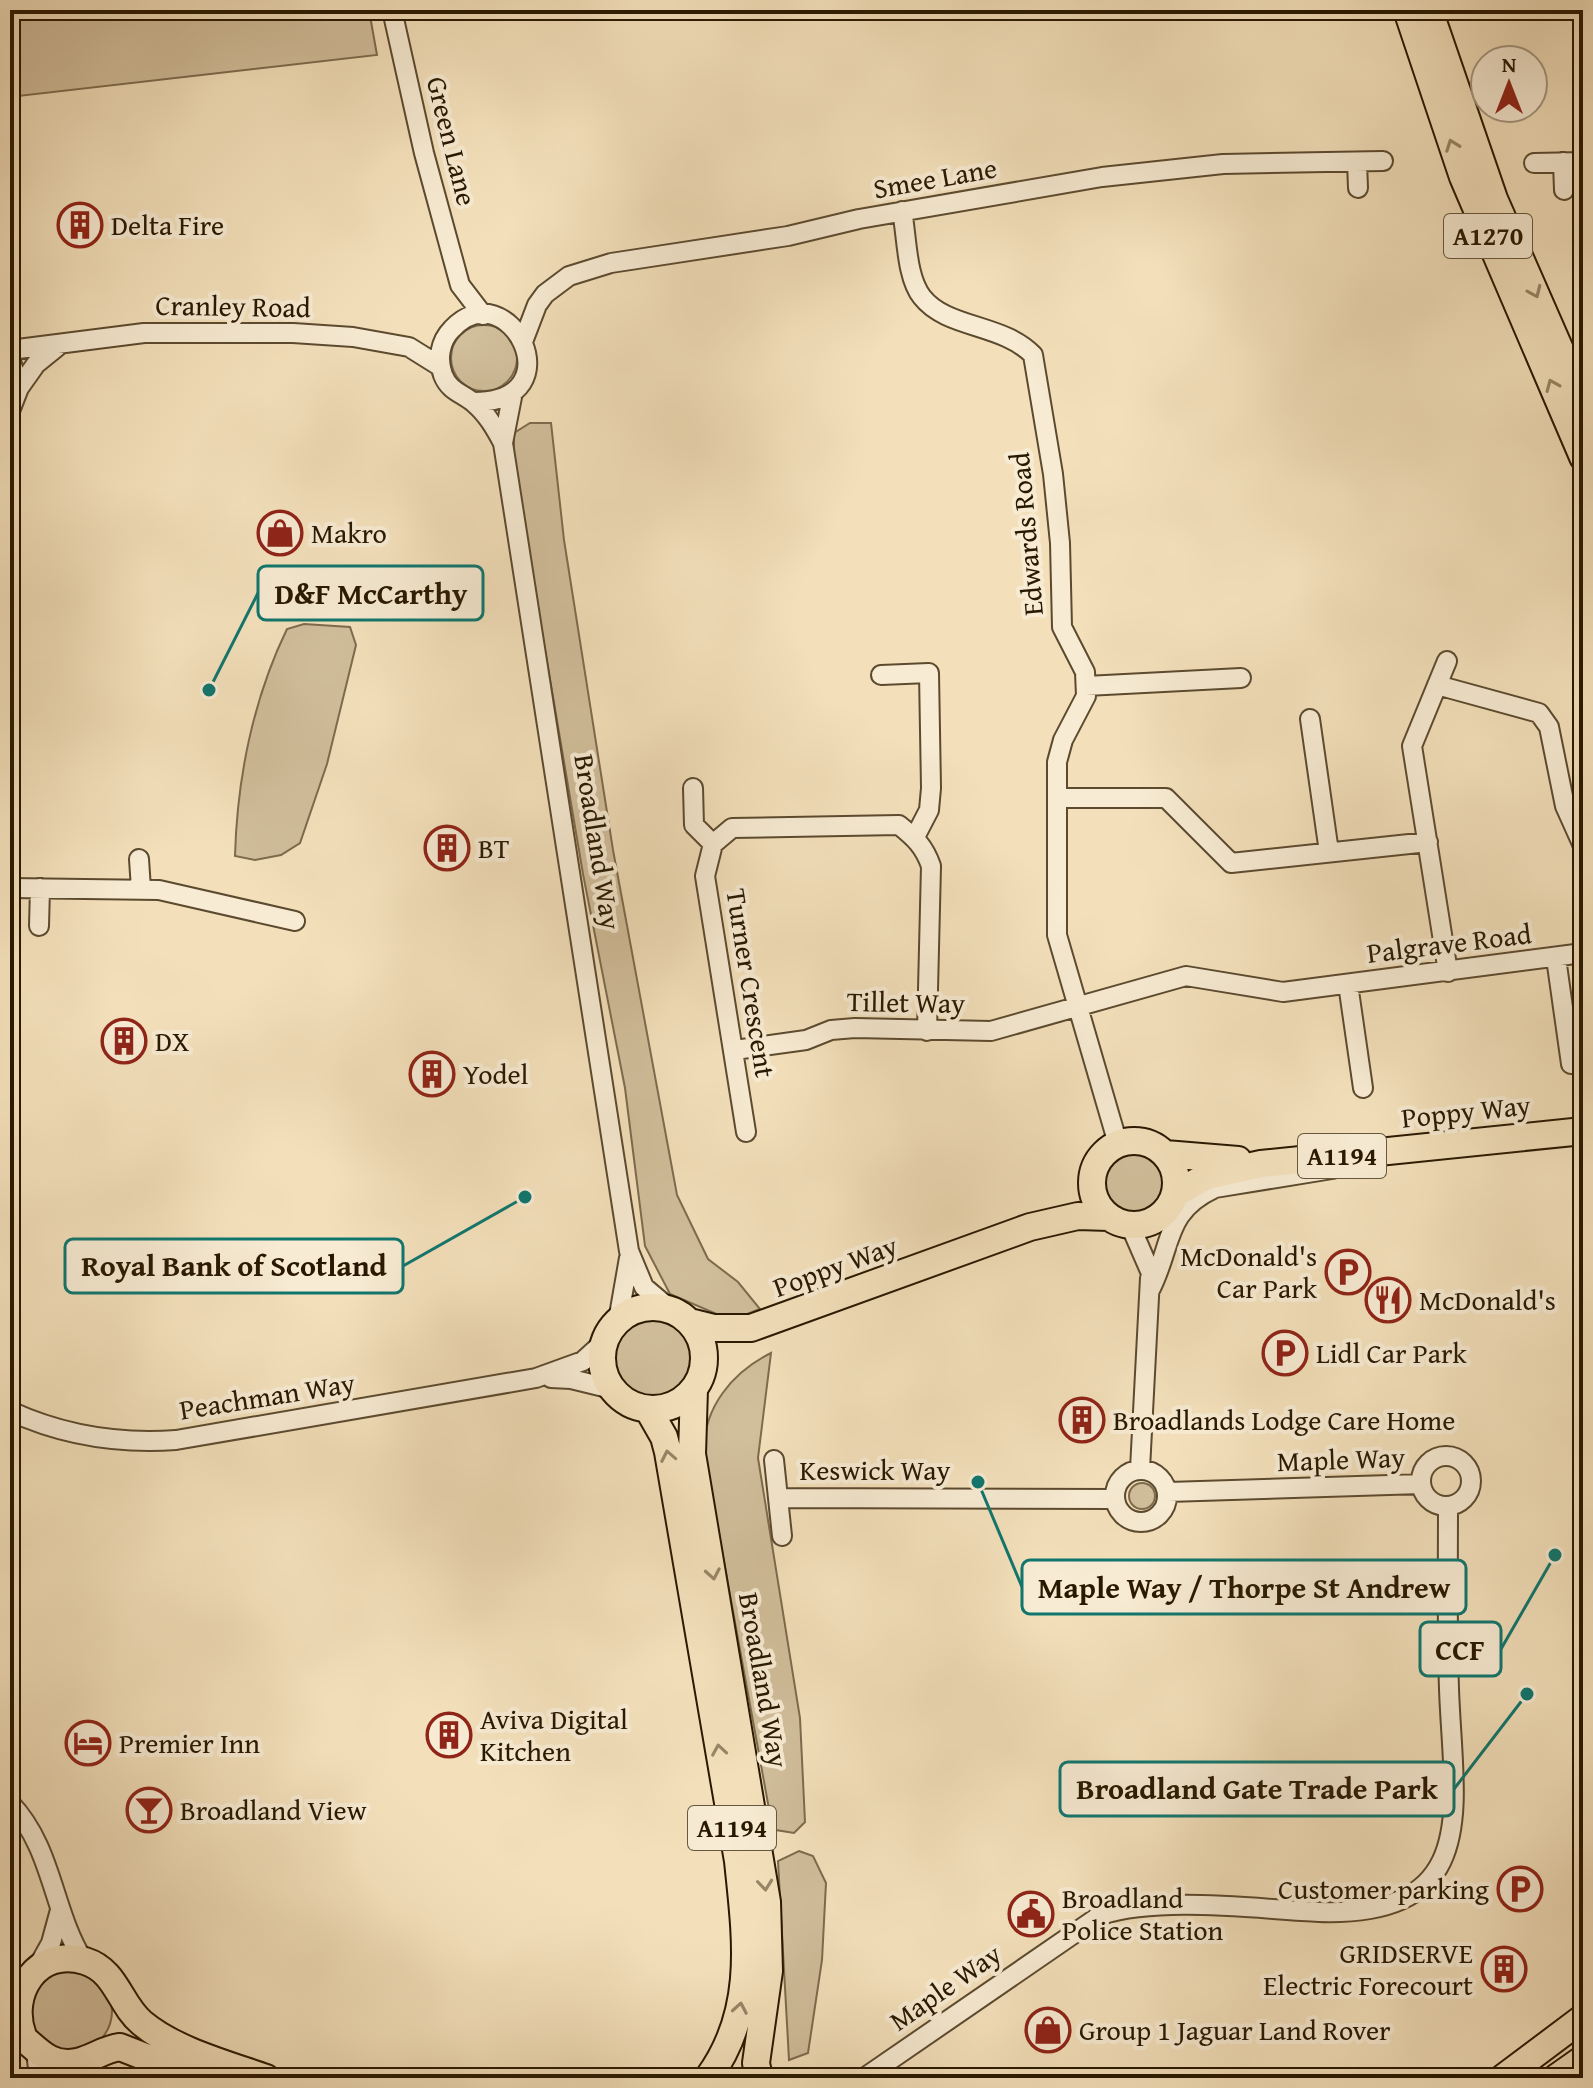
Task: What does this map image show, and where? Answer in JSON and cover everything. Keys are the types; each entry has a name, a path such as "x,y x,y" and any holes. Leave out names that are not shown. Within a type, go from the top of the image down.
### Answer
{"highway":[{"name":"A1270","path":"1407,10 1463,177 1583,457"},
{"name":"A1270","path":"1429,10 1494,199 1583,402"},
{"name":"Poppy Way","path":"1169,1204 1207,1176 1261,1164 1583,1131"},
{"path":"1541,1135 1583,1138"},
{"path":"1144,1141 1165,1154 1173,1166 1169,1204 1142,1224 1119,1221 1094,1196 1093,1171 1107,1150 1118,1144 1144,1141"},
{"name":"Poppy Way","path":"1165,1154 1261,1164"},
{"name":"Poppy Way","path":"1030,1227 1080,1192 1093,1171"},
{"name":"Poppy Way","path":"680,1316 714,1328 751,1328 781,1320 1030,1227 1078,1216 1119,1221"},
{"path":"645,1307 680,1316 704,1346 699,1380 672,1406 648,1409 628,1402 612,1389 603,1366 612,1331 645,1307"},
{"name":"Poppy Way","path":"699,1380 717,1351 751,1328"},
{"name":"Broadland Way","path":"699,1380 692,1454 767,1902 769,1971 756,2063 759,2078"},
{"name":"Broadland Way","path":"648,1409 664,1437 668,1452 738,1861 743,1912 744,1984 738,2021 723,2058 708,2078"},
{"path":"124,2000 121,2026 106,2049 69,2070 23,2038 17,2012 22,1985 53,1961 83,1960 111,1977 124,2000 149,2029 266,2078"},
{"path":"1503,2078 1583,2018"},
{"path":"106,2049 128,2049 199,2078"},
{"path":"1556,2078 1583,2059"}],"street":[{"name":"Green Lane","path":"392,10 424,153 460,285 483,315"},
{"name":"Smee Lane","path":"508,322 537,305 569,276 611,263 788,236 902,211 1148,172 1223,164 1383,161"},
{"path":"1357,162 1358,188"},
{"path":"1563,162 1564,190"},
{"path":"1534,163 1583,162"},
{"name":"Edwards Road","path":"902,211 914,281 922,297 939,312 1011,336 1033,355 1056,502 1062,627 1085,672 1086,686"},
{"name":"Green Lane","path":"448,333 460,285"},
{"name":"Smee Lane","path":"524,339 537,305"},
{"path":"441,367 448,333 464,320 483,315 508,322 524,339"},
{"name":"Cranley Road","path":"10,350 57,347 124,334 217,332 338,336 409,347 441,367"},
{"name":"Cranley Road","path":"409,347 448,333"},
{"name":"Broadland Way","path":"524,339 528,366 513,392 503,443 629,1251 627,1284 612,1331"},
{"path":"10,411 19,388 36,364 57,347"},
{"path":"10,358 19,388"},
{"name":"Broadland Way","path":"441,367 455,392 473,402 490,421 503,443"},
{"path":"473,402 494,402 513,392"},
{"path":"1447,661 1412,746 1448,972"},
{"path":"881,675 929,673 931,788 929,810 915,837"},
{"path":"1118,1144 1057,935 1057,762 1063,740 1086,696 1086,686 1241,678"},
{"path":"1437,685 1539,713 1549,727 1565,806 1583,846"},
{"path":"1310,719 1329,852"},
{"path":"693,788 694,825 713,844 732,828 899,825 915,837 925,848 931,866 927,1031"},
{"path":"1057,798 1166,798 1231,863 1428,842"},
{"name":"Turner Crescent","path":"713,844 705,876 746,1132"},
{"path":"139,859 141,889"},
{"path":"10,888 141,889 182,893 295,921"},
{"path":"39,926 40,888"},
{"name":"Palgrave Road","path":"1076,1008 1186,976 1283,992 1583,953"},
{"name":"Palgrave Road","path":"1556,958 1571,1064"},
{"name":"Palgrave Road","path":"1348,984 1363,1088"},
{"name":"Tillet Way","path":"735,1050 806,1040 831,1030 991,1031 1076,1008"},
{"path":"1150,1280 1160,1272 1171,1227 1181,1210 1199,1195 1215,1188 1334,1168 1424,1147"},
{"path":"1140,1469 1150,1280 1169,1204"},
{"path":"1119,1221 1150,1280"},
{"name":"Broadland Way","path":"629,1251 644,1287 680,1316"},
{"name":"Peachman Way","path":"10,1411 38,1425 92,1438 145,1442 238,1431 536,1378 583,1361 612,1331"},
{"name":"Peachman Way","path":"536,1378 571,1379 612,1389"},
{"path":"1450,1456 1465,1464 1471,1487 1462,1500 1448,1506 1430,1501 1421,1484 1423,1472 1436,1458 1450,1456"},
{"name":"Keswick Way","path":"774,1460 782,1536"},
{"path":"1140,1469 1160,1477 1168,1492 1164,1510 1158,1516 1141,1522 1124,1515 1115,1499 1123,1477 1140,1469"},
{"name":"Maple Way","path":"1168,1492 1421,1484"},
{"name":"Keswick Way","path":"779,1498 1115,1499"},
{"name":"Maple Way","path":"864,2078 1101,1915 1155,1907 1364,1911 1405,1898 1426,1882 1442,1862 1454,1823 1447,1640 1448,1506"},
{"path":"10,1803 36,1837 50,1868 60,1910 83,1960"},
{"path":"22,1985 51,1943 60,1910"},
{"path":"23,2038 39,2078"}],"shaded area":[{"path":"10,10 369,10 377,55 10,97"},
{"path":"477,325 491,325 503,330 512,339 517,358 515,371 508,382 491,391 477,391 465,386 456,377 451,365 451,351 456,339 465,330"},
{"path":"530,423 551,423 564,540 613,850 677,1195 708,1259 738,1282 760,1309 742,1316 721,1316 670,1294 645,1246 625,1088 583,874 514,467 514,433"},
{"path":"304,624 350,627 356,645 327,764 300,843 281,855 255,860 235,856 243,769 256,711 287,629"},
{"path":"1133,1151 1145,1153 1155,1160 1162,1170 1162,1194 1155,1204 1145,1211 1133,1213 1121,1211 1111,1204 1104,1194 1102,1182 1104,1170 1111,1160 1121,1153"},
{"path":"654,1319 669,1322 682,1330 690,1343 693,1358 690,1373 682,1386 669,1394 654,1397 639,1394 626,1386 618,1373 615,1358 618,1343 626,1330 639,1322"},
{"path":"771,1353 758,1458 800,1718 805,1822 794,1833 776,1830 771,1820 704,1452 709,1420 723,1393 744,1370"},
{"path":"1142,1483 1151,1487 1155,1496 1151,1505 1142,1509 1133,1505 1129,1496 1133,1487"},
{"path":"799,1851 813,1856 826,1883 822,1960 808,2053 789,2060 778,1861"},
{"path":"71,1970 87,1973 100,1982 109,1995 112,2011 109,2027 100,2040 87,2049 71,2052 55,2049 42,2040 33,2027 30,2011 33,1995 42,1982 55,1973"}],"place":[{"name":"Delta Fire","path":"80,225"},
{"name":"Makro","path":"280,533"},
{"name":"D&F McCarthy","path":"209,690"},
{"name":"BT","path":"447,848"},
{"name":"DX","path":"124,1041"},
{"name":"Yodel","path":"432,1074"},
{"name":"Royal Bank of Scotland","path":"525,1197"},
{"name":"McDonald's Car Park","path":"1348,1272"},
{"name":"McDonald's","path":"1388,1300"},
{"name":"Lidl Car Park","path":"1285,1353"},
{"name":"Broadlands Lodge Care Home","path":"1082,1420"},
{"name":"Maple Way / Thorpe St Andrew","path":"978,1482"},
{"name":"CCF","path":"1555,1555"},
{"name":"Broadland Gate Trade Park","path":"1527,1694"},
{"name":"Aviva Digital Kitchen","path":"449,1735"},
{"name":"Premier Inn","path":"88,1743"},
{"name":"Broadland View","path":"149,1810"},
{"name":"Customer parking","path":"1520,1889"},
{"name":"Broadland Police Station","path":"1031,1914"},
{"name":"GRIDSERVE Electric Forecourt","path":"1504,1969"},
{"name":"Group 1 Jaguar Land Rover","path":"1048,2030"}]}
